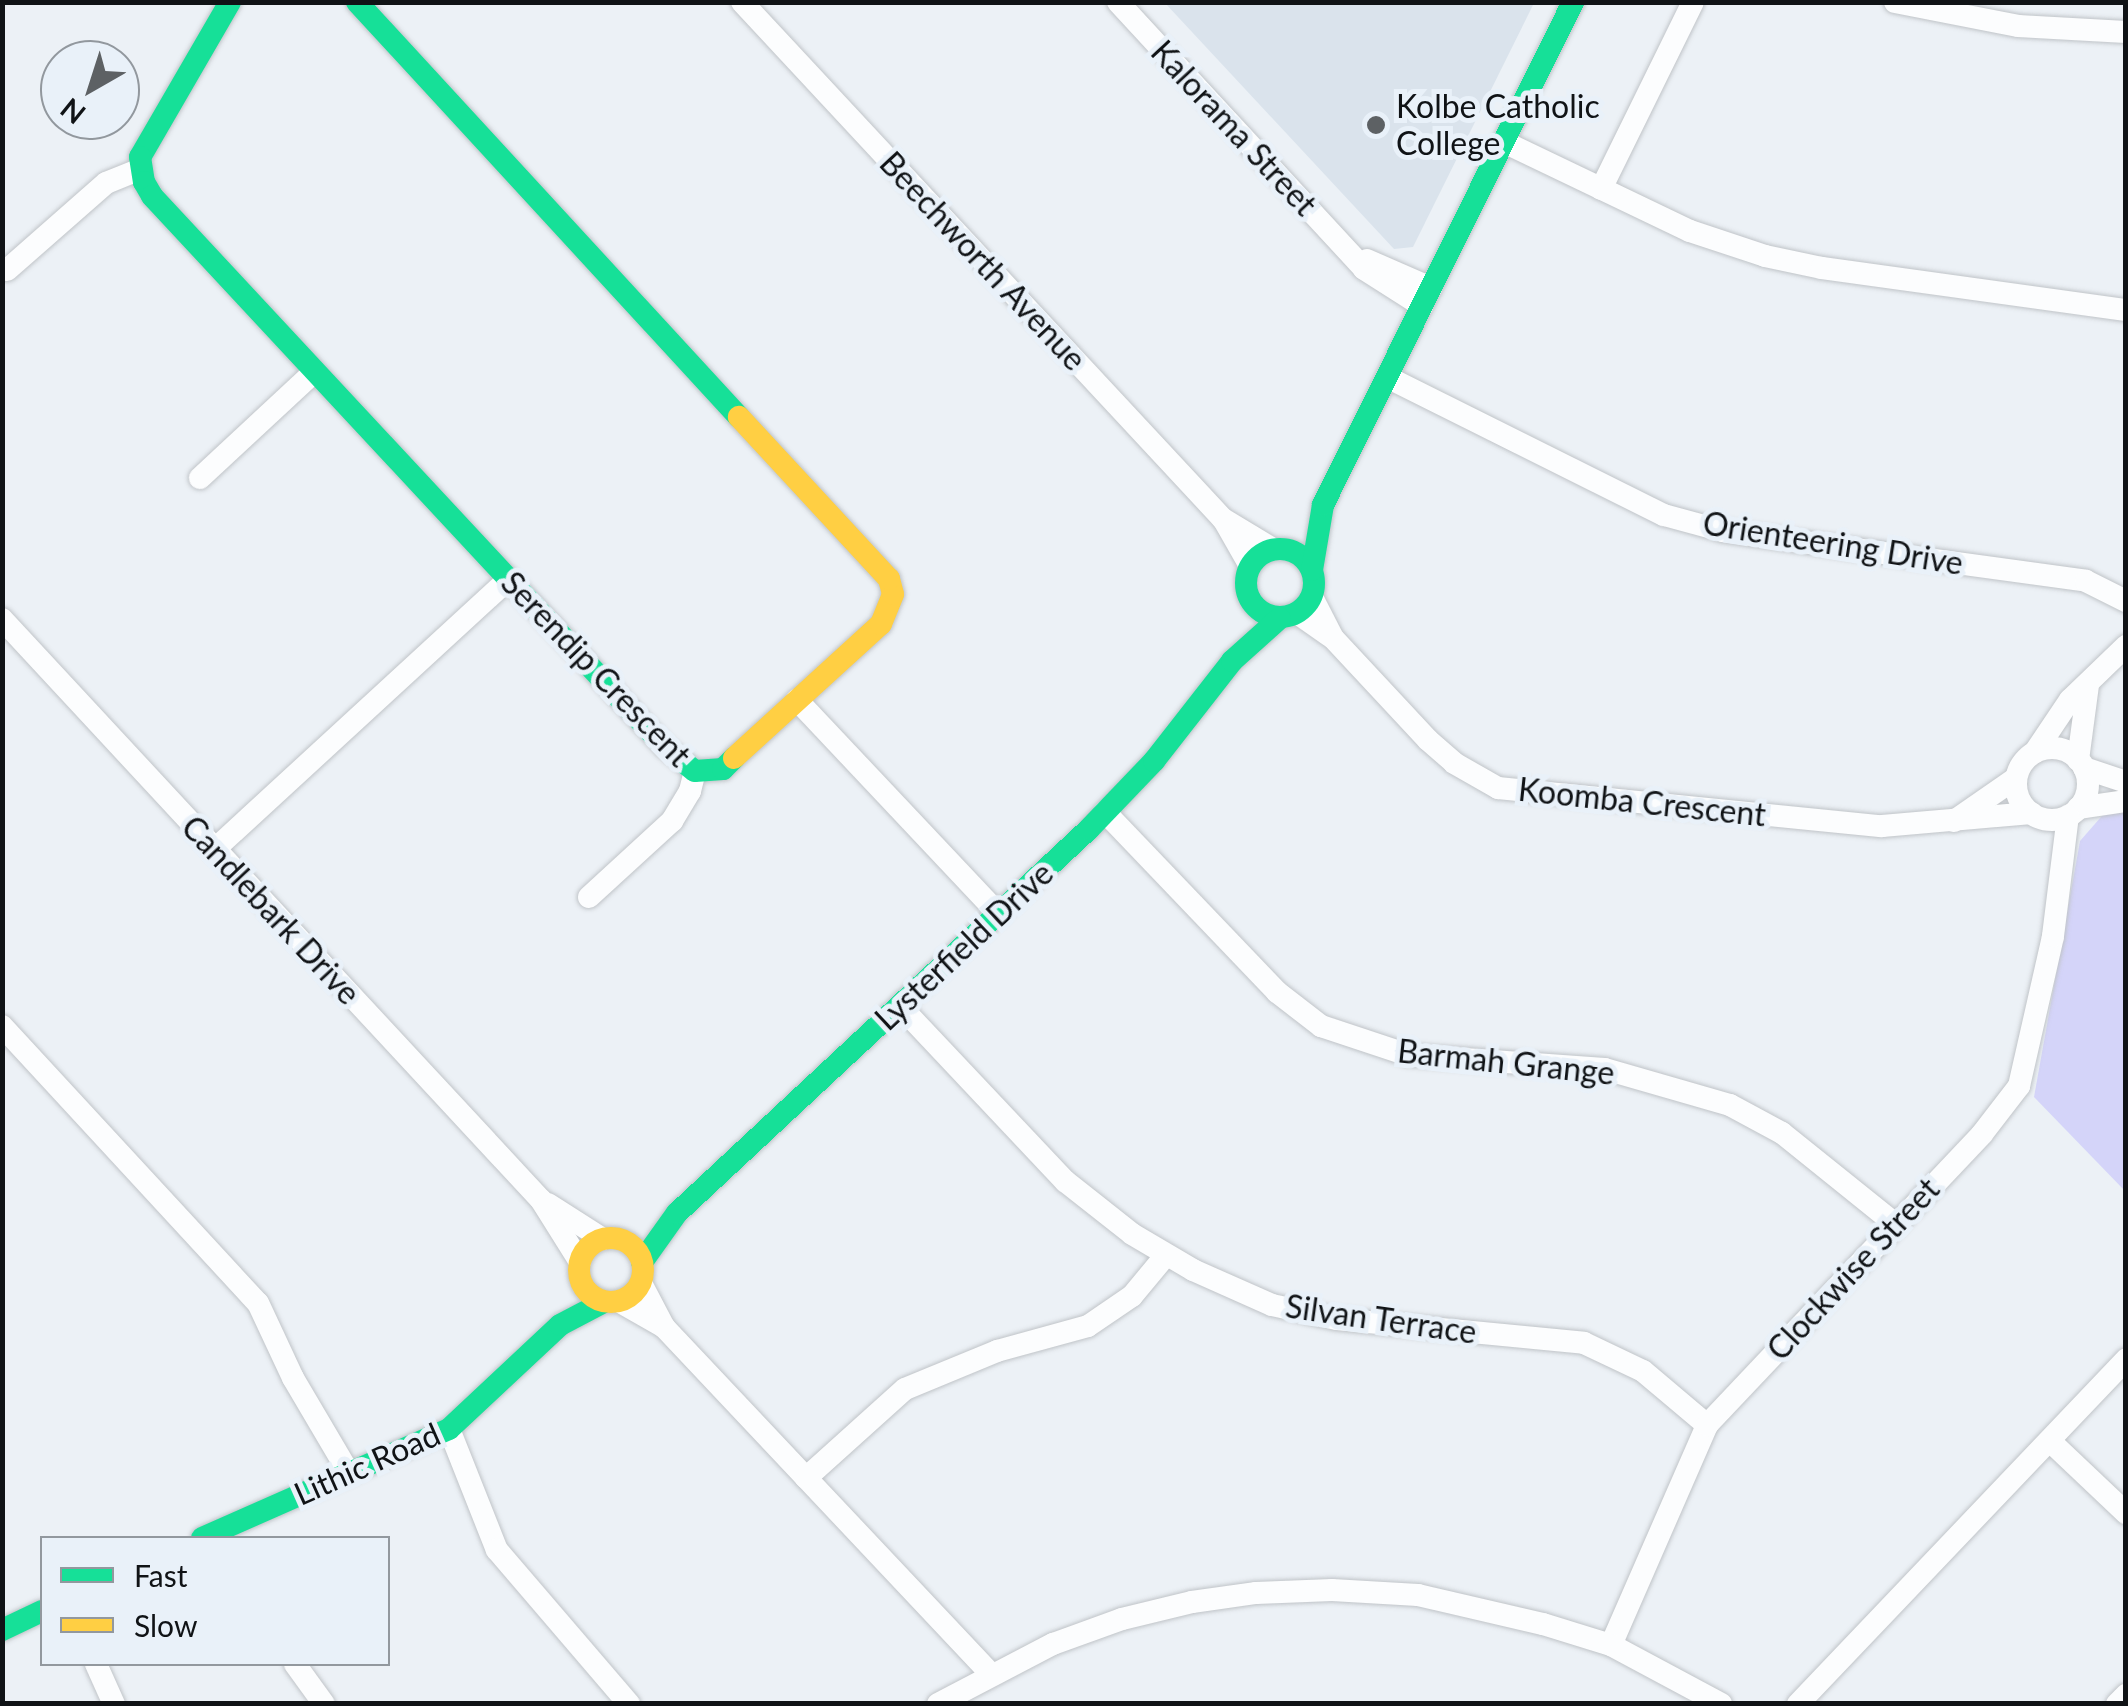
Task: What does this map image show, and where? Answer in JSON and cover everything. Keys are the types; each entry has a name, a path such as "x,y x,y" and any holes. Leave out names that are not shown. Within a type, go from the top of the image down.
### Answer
{"street":[{"path":"7,270 106,183 140,169 149,135 230,2"},
{"name":"Serendip Crescent","path":"140,169 152,196 664,748 695,772 710,773 736,760 881,624 893,594 889,579 357,2"},
{"name":"Beechworth Avenue","path":"742,2 1223,519 1250,566"},
{"name":"Kalorama Street","path":"1118,2 1380,282 1426,297"},
{"path":"1324,505 1278,549 1250,566 1246,583 1250,600 1263,613 1296,610 1312,570 1324,505 1573,2"},
{"path":"1600,189 1693,2"},
{"path":"1896,2 2018,26 2126,32"},
{"path":"1504,142 1690,231 1766,256 1822,268 2126,310"},
{"path":"200,478 314,372"},
{"name":"Orienteering Drive","path":"1386,377 1664,515 1724,531 2086,580 2126,602"},
{"name":"Beechworth Avenue","path":"1223,519 1278,549"},
{"path":"1278,549 1300,555 1312,570"},
{"path":"215,850 510,580"},
{"name":"Lysterfield Drive","path":"1232,661 1250,600"},
{"name":"Lysterfield Drive","path":"642,1272 677,1213 1106,812 1192,716 1232,661 1296,610"},
{"name":"Koomba Crescent","path":"1296,610 1333,638 1454,764 1498,788 1882,826 2034,815"},
{"name":"Candlebark Drive","path":"2,619 541,1200 580,1269"},
{"path":"2060,884 2034,815 2016,792 2016,778 2024,760 2035,752 2070,700 2126,646"},
{"path":"2073,812 2088,782 2081,764 2088,685"},
{"path":"798,700 999,914"},
{"path":"2035,752 2065,750 2081,764 2126,782"},
{"path":"589,897 672,821 690,791 695,772"},
{"path":"1952,823 2016,778"},
{"path":"2034,815 2126,801"},
{"name":"Barmah Grange","path":"1106,812 1277,992 1321,1026 1408,1055 1605,1070 1730,1105 1782,1133 1895,1224"},
{"name":"Clockwise Street","path":"1611,1645 1706,1425 1982,1134 2019,1086 2073,812"},
{"name":"Silvan Terrace","path":"900,1006 1066,1181 1120,1226 1166,1255 1272,1305 1320,1315 1584,1344 1643,1370 1706,1425"},
{"path":"2,1026 258,1302 293,1378 349,1473"},
{"name":"Candlebark Drive","path":"541,1200 612,1240"},
{"name":"Lysterfield Drive","path":"612,1240 677,1213"},
{"path":"664,1328 642,1272 612,1240 588,1248 580,1269 588,1292 664,1328 990,1674"},
{"path":"806,1478 905,1389 997,1351 1088,1326 1132,1296 1166,1255"},
{"name":"Lithic Road","path":"560,1324 580,1269"},
{"path":"612,1302 642,1272"},
{"name":"Lithic Road","path":"229,1533 449,1429 560,1324 612,1302"},
{"path":"1798,1704 2126,1359"},
{"path":"449,1429 497,1550 629,1704"},
{"path":"2050,1441 2126,1514"},
{"path":"938,1704 990,1674 1122,1619 1192,1602 1256,1593 1418,1595 1488,1609 1611,1645 1722,1704"},
{"path":"2,1630 40,1612"},
{"path":"97,1666 114,1704"},
{"path":"296,1666 324,1704"},
{"path":"2117,1704 2126,1695"}],"shaded area":[{"name":"Kolbe Catholic College","path":"1165,3 1534,3 1413,247 1394,249"},
{"path":"2108,809 2125,811 2125,1191 2034,1097 2080,841"}],"traffic: fast":[{"path":"230,2 140,157 144,182 152,196 665,747 695,771 723,769 734,758"},
{"path":"357,2 739,417"},
{"path":"1312,570 1323,505 1573,2"},
{"path":"1280,549 1293,551 1304,559 1312,570 1314,583 1312,596 1304,607 1293,615 1280,617 1267,615 1256,607 1248,596 1246,583 1248,570 1256,559 1267,551 1280,549"},
{"path":"642,1262 677,1213 1089,829 1154,761 1232,661 1280,618"},
{"path":"207,1536 449,1429 560,1325 604,1302"},
{"path":"2,1630 40,1612"}],"traffic: slow":[{"path":"734,758 881,624 893,594 889,579 739,417"},
{"path":"611,1238 634,1247 643,1270 634,1293 611,1302 588,1293 579,1270 588,1247 611,1238"}],"place":[{"name":"Kolbe Catholic College","path":"1376,125"}]}
